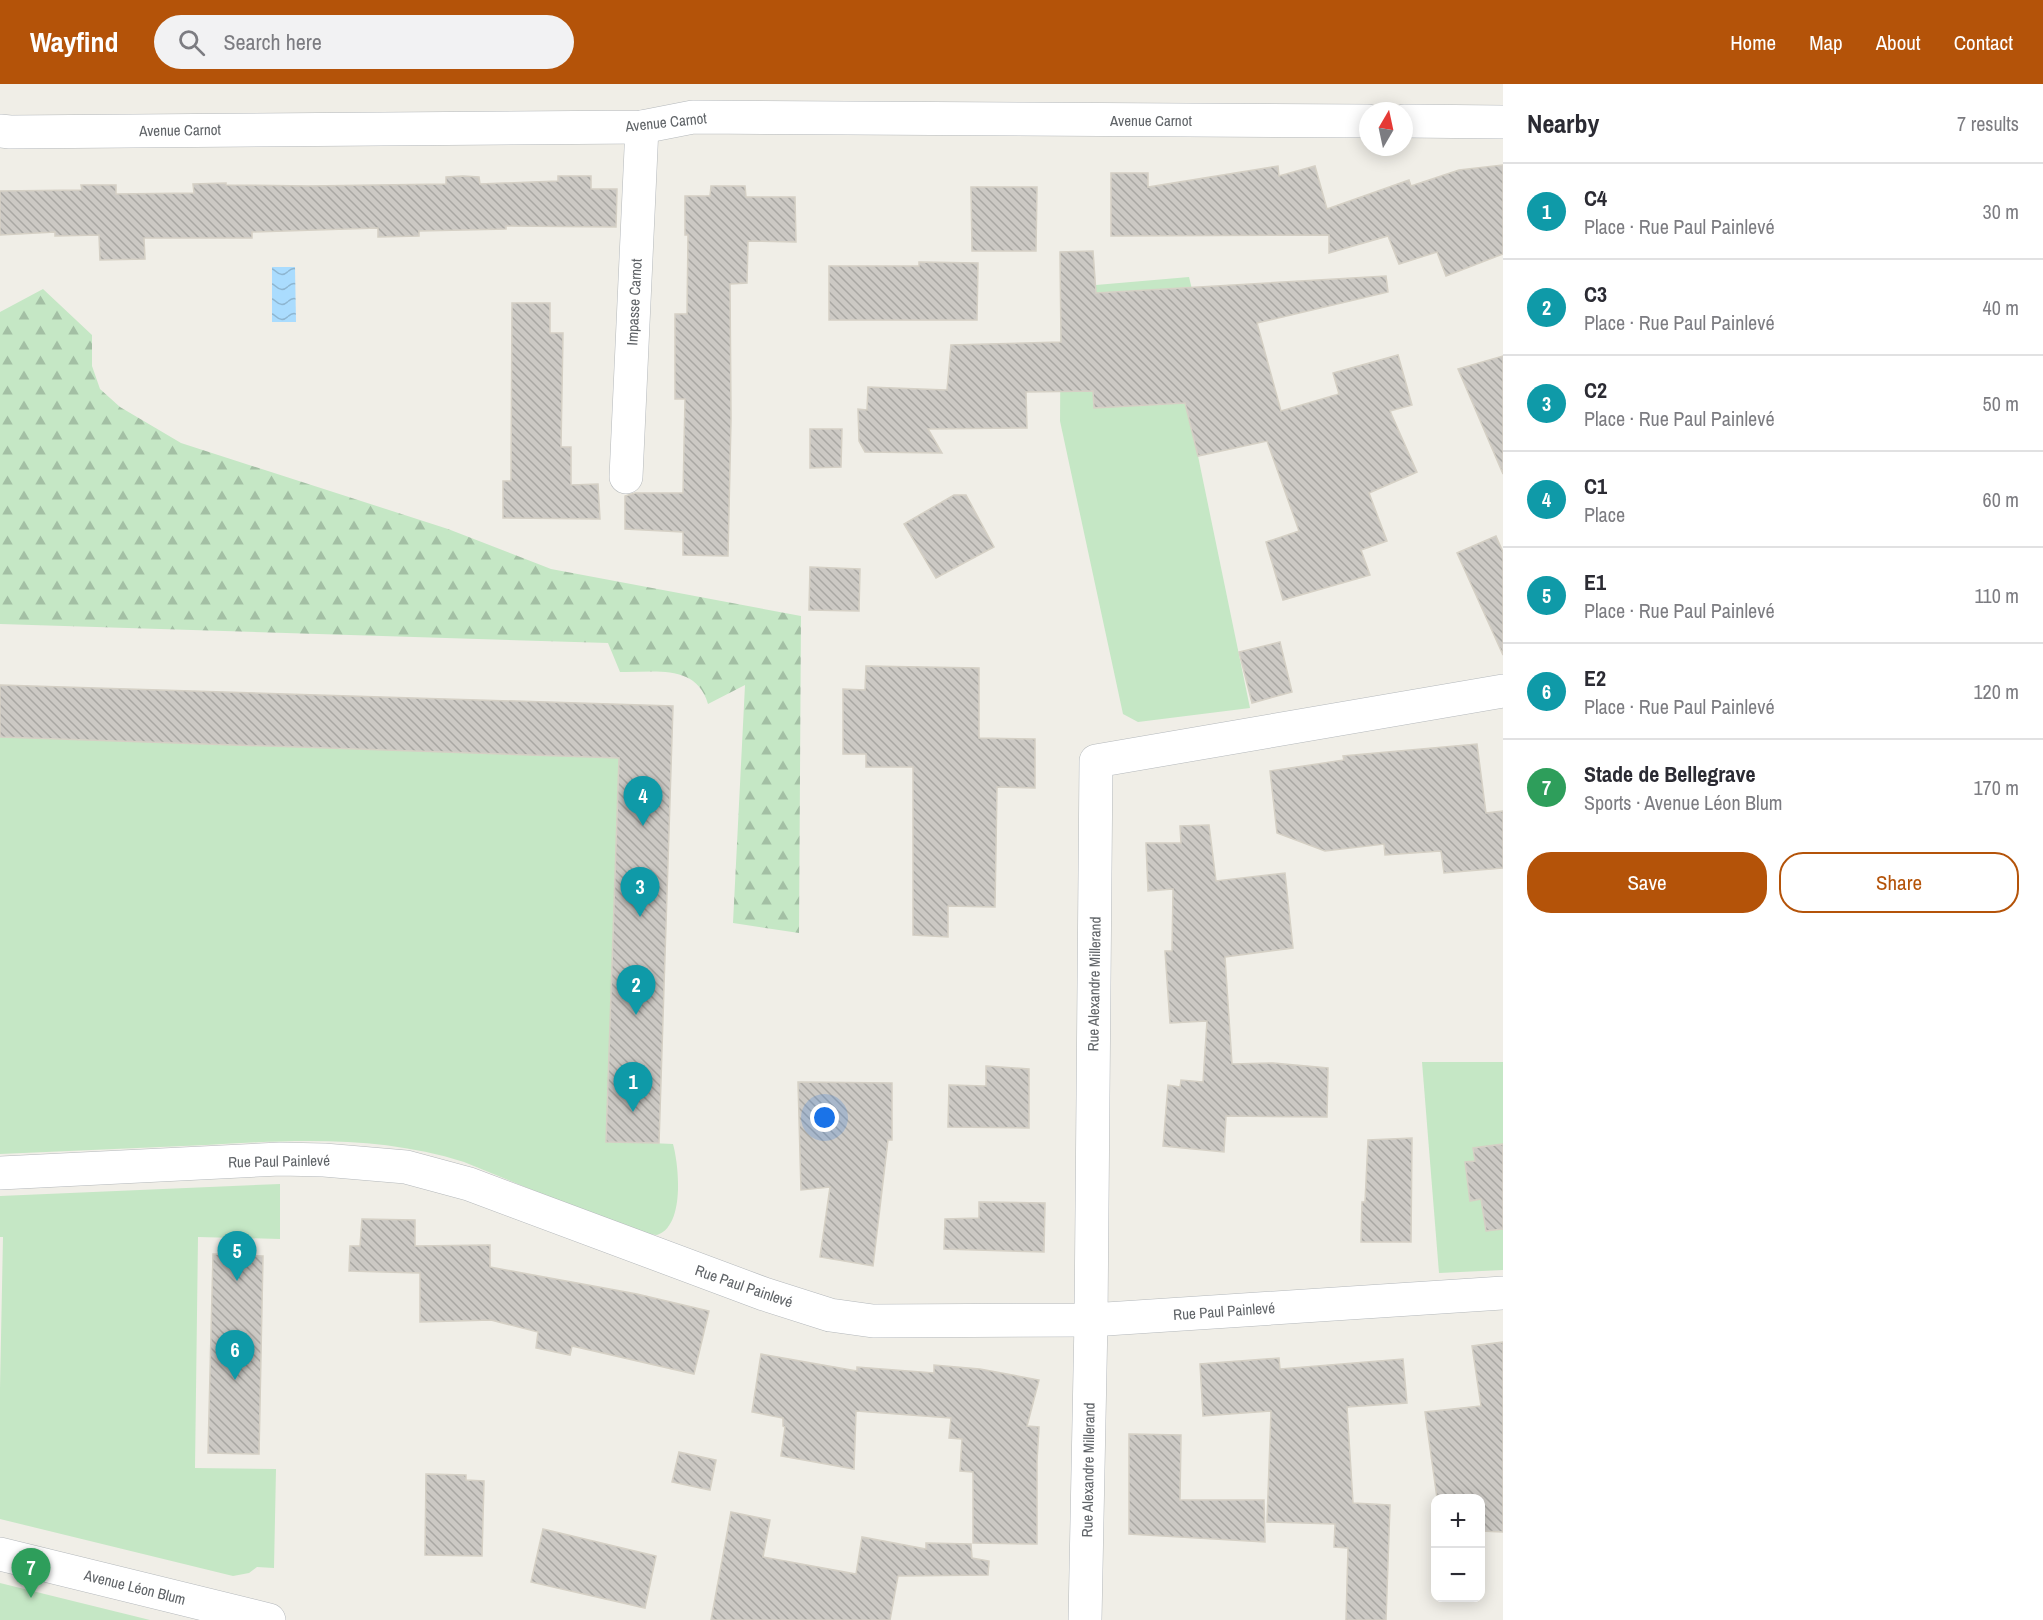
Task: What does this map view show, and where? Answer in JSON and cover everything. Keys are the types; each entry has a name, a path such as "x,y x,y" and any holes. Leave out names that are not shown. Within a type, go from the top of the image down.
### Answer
{"street":[{"name":"Avenue Carnot","path":"0,131 642,127 693,117 1359,121"},
{"path":"1413,121 1503,122"},
{"name":"Impasse Carnot","path":"626,477 642,127"},
{"name":"Rue Alexandre Millerand","path":"1085,1620 1091,1320 1096,761 1503,692"},
{"name":"Rue Paul Painlevé","path":"0,1173 280,1159 342,1161 406,1167 470,1185 764,1294 830,1315 873,1321 1091,1320 1503,1293"},
{"name":"Avenue Léon Blum","path":"0,1554 269,1620"}],"green space":[{"path":"1189,277 1231,449 1198,456 1250,708 1138,722 1123,714 1060,421 1061,288"},
{"path":"43,289 92,335 92,366 100,389 120,407 181,443 448,529 551,569 801,616 799,933 733,923 745,685 708,704 702,691 684,676 660,672 620,672 608,643 0,624 0,312"},
{"path":"0,737 619,758 606,1141 673,1144 678,1194 672,1220 666,1229 657,1235 638,1233 464,1162 432,1153 368,1143 304,1141 0,1154"},
{"path":"1422,1062 1503,1062 1503,1270 1439,1273"},
{"path":"280,1184 280,1239 198,1237 195,1468 276,1469 274,1568 257,1567 249,1573 233,1576 0,1519 3,1237 0,1237 0,1196"},
{"path":"0,1583 150,1620 0,1620"}],"water":[{"path":"272,267 295,267 296,322 272,322"}],"building":[{"path":"1503,165 1503,254 1446,276 1437,252 1399,264 1388,236 1329,253 1329,235 1111,236 1111,173 1148,173 1148,187 1278,166 1279,176 1315,166 1327,209 1409,180 1411,186 1459,170"},
{"path":"558,176 591,176 591,189 617,189 616,227 506,226 506,229 419,231 419,236 378,237 378,228 252,232 252,238 144,238 145,259 100,260 99,235 55,236 55,232 0,235 0,191 82,190 81,185 116,185 116,194 194,193 193,184 309,186 446,184 446,177 479,177 480,184 558,181"},
{"path":"711,186 745,186 746,197 795,197 796,242 748,241 747,283 730,284 731,419 728,556 683,555 683,532 625,529 625,496 635,493 683,493 685,399 675,399 675,314 687,314 688,235 685,235 685,196 710,196"},
{"path":"971,187 1037,187 1036,251 972,251"},
{"path":"1093,251 1096,293 1386,276 1388,292 1257,323 1281,411 1339,394 1333,373 1398,355 1412,405 1390,411 1417,472 1369,493 1387,541 1361,550 1370,575 1283,600 1266,542 1299,531 1267,441 1198,456 1185,403 1094,408 1093,391 1026,392 1027,428 928,429 942,453 865,452 859,441 858,409 867,410 868,387 947,390 951,345 1061,342 1060,252"},
{"path":"919,262 978,263 977,320 829,320 829,266 919,266"},
{"path":"512,303 550,303 550,333 563,333 561,447 571,447 571,485 598,484 600,519 503,518 503,481 511,481"},
{"path":"1503,356 1503,474 1458,369"},
{"path":"810,429 842,429 841,467 810,468"},
{"path":"954,495 966,495 994,547 936,578 904,524"},
{"path":"1496,536 1503,552 1503,655 1457,553"},
{"path":"810,567 860,569 859,611 809,610"},
{"path":"1280,642 1292,692 1252,703 1239,652"},
{"path":"866,666 979,668 979,738 1035,739 1035,788 997,787 995,907 948,906 948,937 913,935 913,767 866,767 866,754 843,754 843,689 865,690"},
{"path":"0,685 673,706 659,1143 606,1142 619,758 0,737"},
{"path":"1477,744 1486,813 1503,811 1503,868 1444,873 1441,851 1385,855 1384,844 1325,851 1277,833 1270,771 1344,760 1343,756"},
{"path":"1209,825 1216,881 1285,873 1293,948 1225,957 1232,1064 1273,1063 1328,1068 1327,1117 1226,1116 1224,1152 1163,1146 1168,1085 1180,1087 1181,1080 1203,1082 1207,1021 1170,1023 1165,951 1172,951 1173,889 1148,891 1146,843 1181,843 1180,826"},
{"path":"986,1066 1029,1069 1029,1128 948,1127 949,1085 986,1086"},
{"path":"798,1082 892,1083 892,1140 888,1140 873,1266 820,1257 830,1187 801,1190"},
{"path":"1412,1138 1411,1242 1361,1242 1368,1140"},
{"path":"1503,1144 1503,1229 1486,1231 1481,1199 1470,1201 1465,1162 1475,1161 1473,1148"},
{"path":"979,1202 1045,1203 1044,1252 944,1249 945,1219 979,1218"},
{"path":"362,1219 415,1220 415,1246 490,1245 490,1267 637,1294 709,1311 694,1374 572,1346 570,1355 536,1348 538,1332 491,1320 420,1322 420,1273 349,1271 350,1246 360,1246"},
{"path":"213,1254 263,1256 259,1454 208,1453"},
{"path":"1503,1342 1503,1532 1485,1531 1485,1494 1436,1494 1425,1412 1481,1406 1472,1346"},
{"path":"761,1354 857,1371 857,1367 934,1373 934,1365 980,1369 1039,1380 1027,1426 1039,1427 1037,1544 973,1543 973,1472 960,1471 962,1439 949,1438 951,1418 856,1411 854,1469 781,1456 785,1427 783,1418 752,1412"},
{"path":"1279,1358 1280,1369 1403,1359 1407,1403 1347,1407 1353,1503 1390,1505 1386,1620 1346,1620 1348,1548 1334,1547 1335,1524 1267,1522 1271,1411 1203,1416 1200,1364"},
{"path":"1129,1434 1181,1435 1180,1500 1264,1500 1265,1542 1129,1534"},
{"path":"679,1452 716,1460 710,1490 672,1482"},
{"path":"426,1474 466,1475 466,1480 484,1481 482,1556 425,1555"},
{"path":"731,1512 770,1520 763,1557 856,1574 862,1537 926,1549 926,1543 971,1544 972,1558 989,1561 988,1575 898,1576 890,1620 711,1620"},
{"path":"543,1529 656,1556 645,1608 531,1582"}],"place":[{"name":"C1","path":"643,826"},
{"name":"C2","path":"640,917"},
{"name":"C3","path":"636,1015"},
{"name":"C4","path":"633,1112"},
{"name":"E1","path":"237,1281"},
{"name":"E2","path":"235,1380"},
{"name":"Stade de Bellegrave","path":"31,1598"}]}
